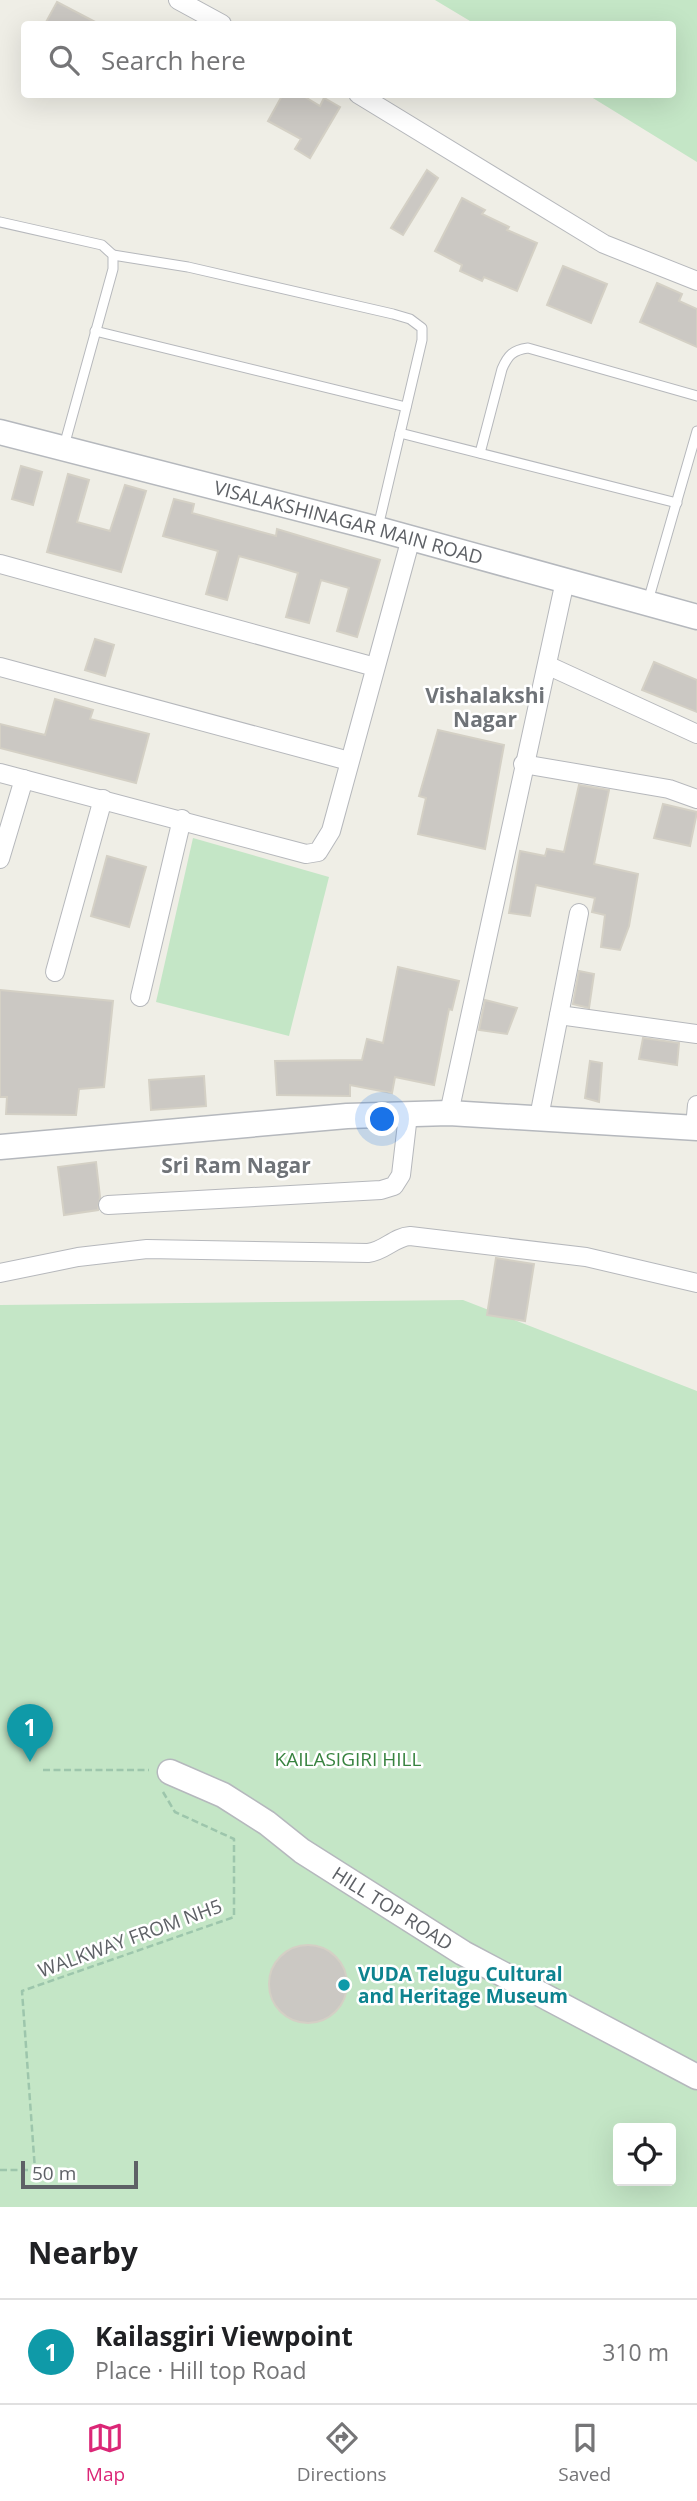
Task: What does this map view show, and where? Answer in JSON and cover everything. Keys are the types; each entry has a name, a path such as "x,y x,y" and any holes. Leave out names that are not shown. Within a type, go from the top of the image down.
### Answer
{"street":[{"path":"178,0 216,21"},
{"path":"365,98 604,244 697,281"},
{"name":"VISALAKSHINAGAR MAIN ROAD","path":"0,434 378,528 697,617"},
{"path":"0,773 182,819 306,854 318,852 331,831 411,538"},
{"path":"0,564 374,667"},
{"path":"449,1113 523,764 549,666 565,581"},
{"path":"549,666 697,734"},
{"path":"0,667 349,761"},
{"path":"523,764 669,789 697,799"},
{"path":"0,859 24,779"},
{"path":"55,972 103,799"},
{"path":"140,998 182,819"},
{"path":"539,1117 579,912"},
{"path":"559,1015 697,1034"},
{"path":"0,1147 237,1125 449,1113 696,1120"},
{"path":"108,1205 381,1190 394,1186 401,1175 408,1115"},
{"path":"0,1273 78,1257 147,1250 368,1253 382,1251 402,1237 410,1236 586,1256 697,1283"},
{"name":"HILL TOP ROAD","path":"170,1772 223,1795 267,1823 302,1852 463,1953 697,2077"}],"lane":[{"path":"0,222 102,245 113,255 188,267 410,319 422,328 422,340 378,528"},
{"path":"63,448 113,269 113,255"},
{"path":"94,331 406,407"},
{"path":"480,453 502,369 515,349 528,348 697,396"},
{"path":"647,604 697,431"},
{"path":"400,433 677,503"}],"path":[{"path":"43,1770 170,1772"},
{"name":"WALKWAY FROM NH5","path":"0,2170 35,2170 22,1991 234,1916 234,1839 175,1812 163,1794 170,1772"}],"green space":[{"path":"435,0 697,0 697,162 593,98 676,98 676,21 470,21"},
{"path":"193,838 329,877 289,1036 156,1002"},
{"name":"KAILASIGIRI HILL","path":"463,1300 697,1391 697,2207 0,2207 0,1305"}],"building":[{"path":"57,2 93,21 47,21"},
{"path":"281,98 307,98 320,106 324,98 340,107 310,158 295,149 301,139 268,121"},
{"path":"427,170 438,178 403,235 391,228"},
{"path":"462,198 485,210 482,214 509,227 507,230 537,243 517,291 484,277 482,281 460,271 462,265 435,251"},
{"path":"563,266 607,284 591,323 547,305"},
{"path":"657,283 682,294 679,301 697,309 697,347 640,322"},
{"path":"21,466 42,472 33,505 12,499"},
{"path":"68,474 89,480 77,522 110,531 125,485 146,491 121,572 47,552"},
{"path":"174,499 194,504 192,513 276,536 277,529 380,560 357,637 337,631 349,588 321,580 309,623 286,617 298,573 268,564 239,556 227,600 206,594 218,551 163,536"},
{"path":"95,639 114,645 105,676 85,670"},
{"path":"654,662 697,680 697,712 642,690"},
{"path":"55,699 93,710 90,719 149,734 136,783 0,748 0,724 45,735"},
{"path":"438,730 504,745 485,849 418,834 426,798 419,796"},
{"path":"579,785 609,790 594,864 638,874 629,926 620,950 601,947 605,915 592,912 595,898 536,885 530,916 509,913 520,851 545,856 547,849 564,852"},
{"path":"663,804 697,812 690,846 654,838"},
{"path":"107,856 146,867 129,927 91,916"},
{"path":"398,967 459,981 452,1010 449,1009 434,1085 395,1077 392,1093 350,1085 350,1096 277,1095 275,1061 362,1060 367,1039 383,1043"},
{"path":"579,971 594,974 589,1008 573,1004"},
{"path":"0,990 113,1001 104,1087 79,1089 76,1115 6,1114 7,1097 0,1097"},
{"path":"485,1000 517,1008 507,1034 479,1030"},
{"path":"643,1038 679,1043 677,1065 639,1059"},
{"path":"590,1061 602,1063 599,1102 585,1098"},
{"path":"204,1076 206,1106 151,1110 149,1080"},
{"path":"96,1162 100,1197 98,1210 64,1215 58,1167"},
{"path":"496,1258 534,1264 525,1321 487,1315"},
{"path":"300,1945 316,1945 330,1951 341,1962 347,1976 347,1992 341,2006 330,2017 316,2023 300,2023 286,2017 275,2006 269,1992 269,1976 275,1962 286,1951"}],"place":[{"name":"Kailasgiri Viewpoint","path":"30,1762"},
{"name":"VUDA Telugu Cultural and Heritage Museum","path":"344,1985"}],"district":[{"name":"Vishalakshi Nagar","path":"485,707"},
{"name":"Sri Ram Nagar","path":"236,1165"}]}
